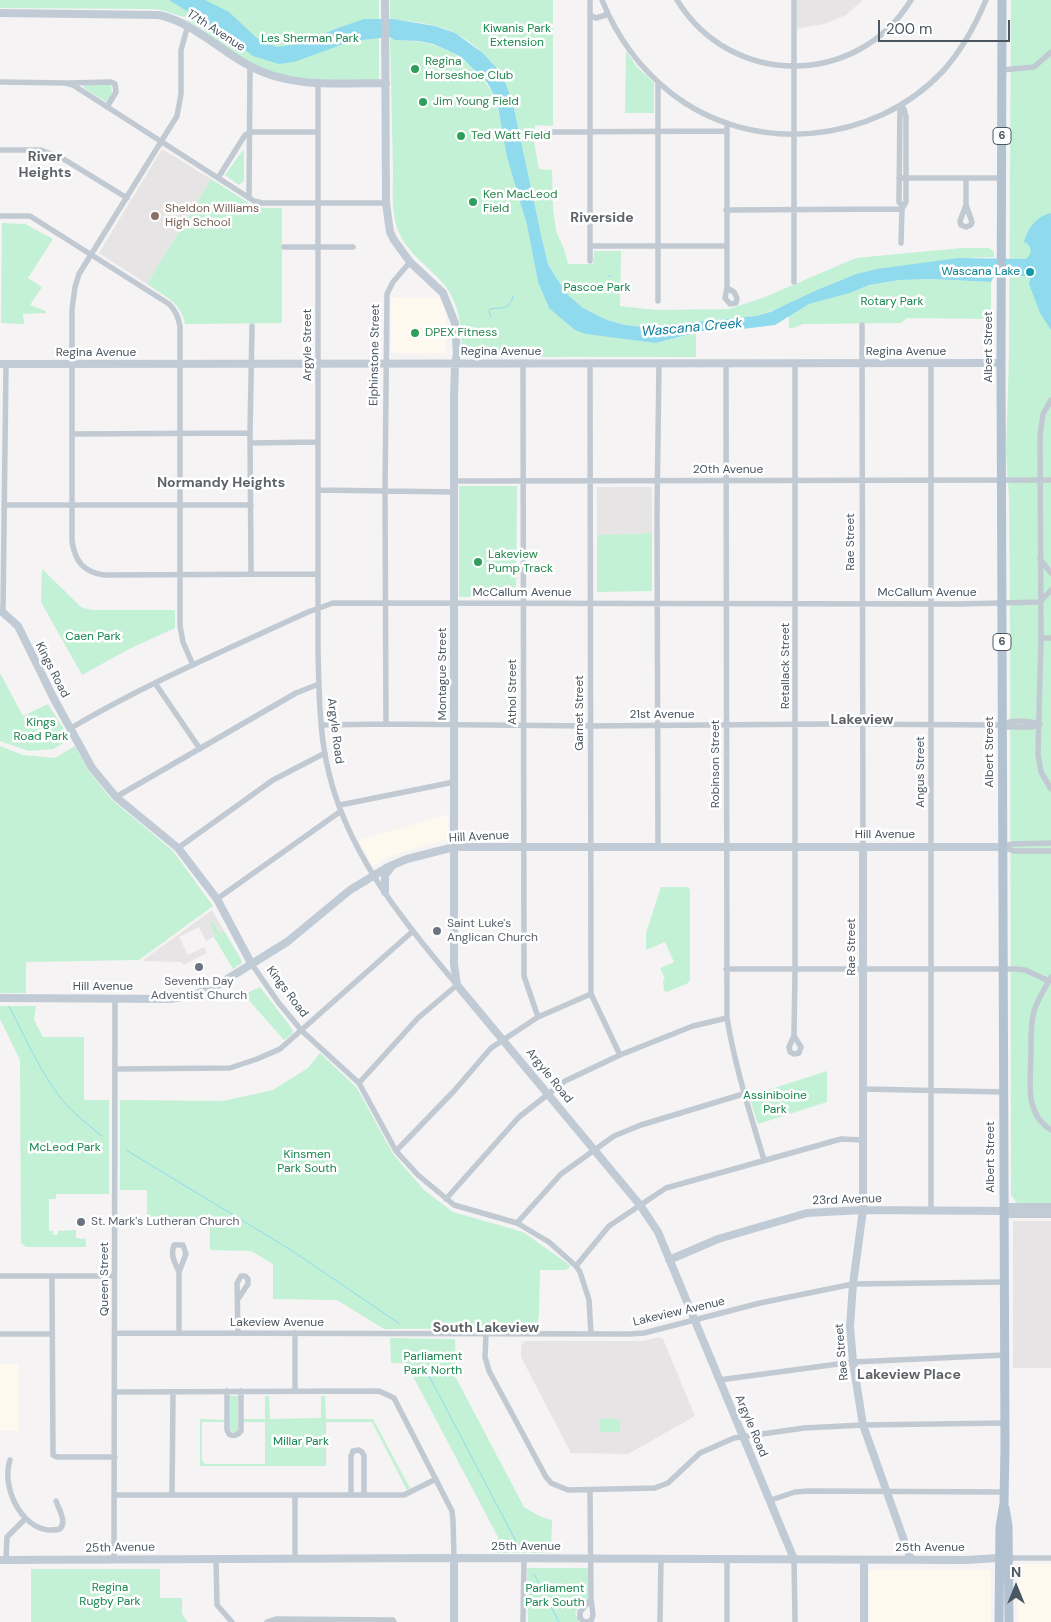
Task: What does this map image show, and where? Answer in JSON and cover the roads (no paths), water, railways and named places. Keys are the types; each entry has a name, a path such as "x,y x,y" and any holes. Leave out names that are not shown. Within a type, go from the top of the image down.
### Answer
{"main road":[{"name":"Albert Street","path":"1002,0 1002,846 1005,1423 1004,1503 1000,1527 1009,1622"},
{"name":"Albert Street","path":"999,1622 1003,1558"}],"street":[{"path":"386,0 386,203 390,232 410,262"},
{"path":"590,0 590,261"},
{"path":"602,0 624,44 641,65 672,94 689,105 727,123 759,132 794,134 826,132 844,128 877,117 900,106 944,70 972,30 986,0"},
{"path":"677,0 705,34 733,53 760,62 794,66 830,62 865,46 890,26 911,0"},
{"path":"794,0 794,282"},
{"path":"590,15 600,18 606,15 607,12"},
{"name":"17th Avenue","path":"0,13 148,13 172,18 188,25 231,56 267,74 301,82 386,83"},
{"path":"188,25 181,50 180,108 177,116 79,274 75,287 72,309 71,364 72,541 81,565 92,573 104,575 318,574"},
{"path":"1002,70 1034,67 1051,52"},
{"path":"249,198 250,67"},
{"path":"0,82 111,82 115,84 116,92 107,107"},
{"path":"658,82 658,301"},
{"path":"66,83 249,198 262,203 386,203"},
{"name":"Argyle Street","path":"318,83 318,608"},
{"path":"900,106 899,202 902,208 902,243"},
{"path":"900,106 904,109 906,117 906,202 902,208"},
{"path":"727,123 727,288"},
{"path":"546,132 727,131"},
{"path":"218,178 245,134 250,132 318,132"},
{"path":"0,150 40,150 62,158 127,198"},
{"path":"899,178 966,178 1002,181"},
{"path":"966,178 966,206"},
{"path":"726,210 902,208"},
{"path":"0,216 30,216 174,309 180,326 180,627 183,642 194,666"},
{"path":"590,246 726,246"},
{"path":"284,247 353,247"},
{"name":"Montague Street","path":"410,262 443,293 455,322 454,964 457,985"},
{"name":"Elphinstone Street","path":"386,724 385,491 387,294 393,282 410,262"},
{"name":"Rae Street","path":"862,325 863,1210 853,1284 850,1326 853,1362 863,1425 911,1560"},
{"path":"251,573 250,433 252,326"},
{"name":"Regina Avenue","path":"3,364 931,363 1001,359"},
{"name":"Robinson Street","path":"726,363 726,1018 743,1094 764,1160"},
{"name":"Retallack Street","path":"794,363 796,480 795,970"},
{"name":"Angus Street","path":"931,363 932,1211"},
{"path":"1,611 4,505 3,364"},
{"name":"Athol Street","path":"523,364 524,976 538,1017"},
{"name":"Garnet Street","path":"590,364 591,994 620,1055"},
{"path":"658,847 657,480 659,364"},
{"path":"1051,400 1043,414 1041,424 1039,765 1044,780 1051,790"},
{"path":"72,434 250,433"},
{"path":"250,443 318,442"},
{"name":"20th Avenue","path":"454,481 1051,480"},
{"path":"318,490 454,492"},
{"path":"4,505 251,506"},
{"path":"1040,559 1051,573"},
{"path":"1040,602 1051,590"},
{"name":"McCallum Avenue","path":"71,728 115,702 318,608 333,603 932,604 1040,602"},
{"name":"Argyle Road","path":"318,608 319,684 321,725 325,753 340,808 353,840 373,876 413,931 640,1205 658,1232 794,1559"},
{"name":"Kings Road","path":"1,611 18,626 53,698 92,768 116,797 178,848 217,899 251,963 278,1002 302,1031 359,1083 396,1151 418,1175 454,1206 517,1223 548,1242 576,1266 580,1272 589,1300 590,1334"},
{"path":"1041,638 1051,638"},
{"path":"155,683 200,749"},
{"path":"116,797 296,693 319,684"},
{"name":"21st Avenue","path":"321,725 1003,725 1006,722 1032,722 1040,724"},
{"path":"178,848 273,780 325,753"},
{"path":"217,899 340,808 454,782"},
{"path":"1002,846 1051,843"},
{"path":"1002,846 1014,851 1051,851"},
{"name":"Hill Avenue","path":"0,998 170,998 191,996 216,986 287,942 350,890 392,865 407,859 454,847 1002,846"},
{"path":"385,892 385,875 392,865"},
{"path":"115,1069 230,1068 280,1049 413,931"},
{"path":"439,964 454,964"},
{"path":"726,969 1004,969 1025,970 1050,979 1035,1008 1031,1029 1030,1093 1035,1114 1051,1130"},
{"path":"794,1036 795,970"},
{"path":"359,1083 418,1018 457,985"},
{"path":"396,1151 454,1091 491,1048 538,1017 591,994"},
{"name":"Queen Street","path":"114,998 114,1560"},
{"path":"446,1199 519,1117 565,1081 620,1055 692,1026 726,1018"},
{"path":"863,1090 1004,1092"},
{"path":"517,1223 560,1174 614,1136 641,1125 743,1094"},
{"path":"576,1266 609,1226 666,1188 841,1139 863,1140"},
{"name":"23rd Avenue","path":"1004,1211 1051,1207"},
{"name":"23rd Avenue","path":"669,1260 718,1239 807,1213 863,1210 1004,1211 1051,1214"},
{"path":"179,1272 179,1333"},
{"path":"0,1276 114,1276"},
{"path":"52,1276 53,1455 57,1457 115,1457"},
{"name":"Lakeview Avenue","path":"115,1333 590,1334 644,1332 760,1302 853,1284 1004,1282"},
{"path":"238,1299 238,1333"},
{"path":"295,1333 295,1391"},
{"path":"0,1334 52,1334"},
{"path":"486,1334 485,1357 488,1371 546,1477 551,1483 568,1490 655,1488 668,1483 700,1452 734,1438 744,1436 804,1428 863,1425 1005,1423"},
{"path":"719,1380 853,1362 1005,1355"},
{"path":"227,1391 227,1430 228,1434 235,1436 241,1431 241,1391"},
{"path":"115,1392 379,1391 394,1398 452,1511 454,1622"},
{"path":"172,1495 173,1392"},
{"path":"351,1494 351,1456 353,1451 359,1450 364,1456 364,1494"},
{"path":"10,1460 5,1468 4,1483 6,1492 11,1504 24,1520 38,1528 48,1530 60,1529 64,1520 56,1501"},
{"path":"115,1494 404,1494 436,1479"},
{"path":"590,1490 591,1599 593,1615 591,1621 585,1622 580,1618 580,1612 591,1599"},
{"path":"771,1500 795,1492 964,1490 1004,1492"},
{"path":"294,1558 295,1495"},
{"path":"3,1560 7,1537 24,1520"},
{"name":"25th Avenue","path":"3,1560 294,1558 911,1560 1051,1558"},
{"path":"523,1622 524,1558"},
{"path":"216,1559 217,1605 232,1622"},
{"path":"660,1622 661,1559"},
{"path":"727,1559 727,1622"},
{"path":"794,1559 795,1622"},
{"path":"864,1560 864,1622"},
{"path":"267,1622 276,1619 393,1620 394,1622"}],"water":[{"name":"Wascana Creek","path":"169,0 205,0 229,12 260,41 277,47 302,43 364,19 393,19 435,26 455,33 483,53 501,73 512,99 548,264 568,295 583,308 607,320 625,325 644,327 756,316 770,312 856,274 877,269 958,258 1026,259 1031,252 1029,245 1024,242 1028,232 1033,223 1051,213 1051,330 1040,313 1029,284 1030,279 1026,276 994,276 991,282 932,279 900,280 869,285 850,293 809,304 775,325 702,331 656,343 586,334 575,330 549,308 538,282 527,225 507,157 494,95 487,82 461,57 433,44 419,41 395,40 390,37 352,41 294,62 279,64 253,56 224,34"}],"waterway":[{"path":"491,317 490,309 507,306 510,304 513,296"},
{"path":"9,1006 37,1062 57,1093 72,1111 102,1136"},
{"path":"126,1150 291,1250 400,1324"},
{"path":"416,1351 520,1549"},
{"path":"534,1574 559,1622"}],"place":[{"name":"Regina Horseshoe Club","path":"415,69"},
{"name":"Jim Young Field","path":"423,102"},
{"name":"Ted Watt Field","path":"461,136"},
{"name":"Ken MacLeod Field","path":"473,202"},
{"name":"Sheldon Williams High School","path":"155,216"},
{"name":"Wascana Lake","path":"1030,272"},
{"name":"DPEX Fitness","path":"415,333"},
{"name":"Lakeview Pump Track","path":"478,562"},
{"name":"Saint Luke's Anglican Church","path":"437,931"},
{"name":"Seventh Day Adventist Church","path":"199,967"},
{"name":"St. Mark's Lutheran Church","path":"81,1222"}],"district":[{"name":"River Heights","path":"45,166"},
{"name":"Riverside","path":"602,218"},
{"name":"Normandy Heights","path":"221,483"},
{"name":"Lakeview","path":"862,720"},
{"name":"South Lakeview","path":"486,1328"},
{"name":"Lakeview Place","path":"909,1375"}],"park label":[{"name":"Kiwanis Park Extension","path":"517,36"},
{"name":"Les Sherman Park","path":"310,39"},
{"name":"Pascoe Park","path":"597,288"},
{"name":"Rotary Park","path":"892,302"},
{"name":"Caen Park","path":"93,637"},
{"name":"Kings Road Park","path":"41,730"},
{"name":"Assiniboine Park","path":"775,1103"},
{"name":"McLeod Park","path":"65,1148"},
{"name":"Kinsmen Park South","path":"307,1162"},
{"name":"Parliament Park North","path":"433,1364"},
{"name":"Millar Park","path":"301,1442"},
{"name":"Regina Rugby Park","path":"110,1595"},
{"name":"Parliament Park South","path":"555,1596"}]}
